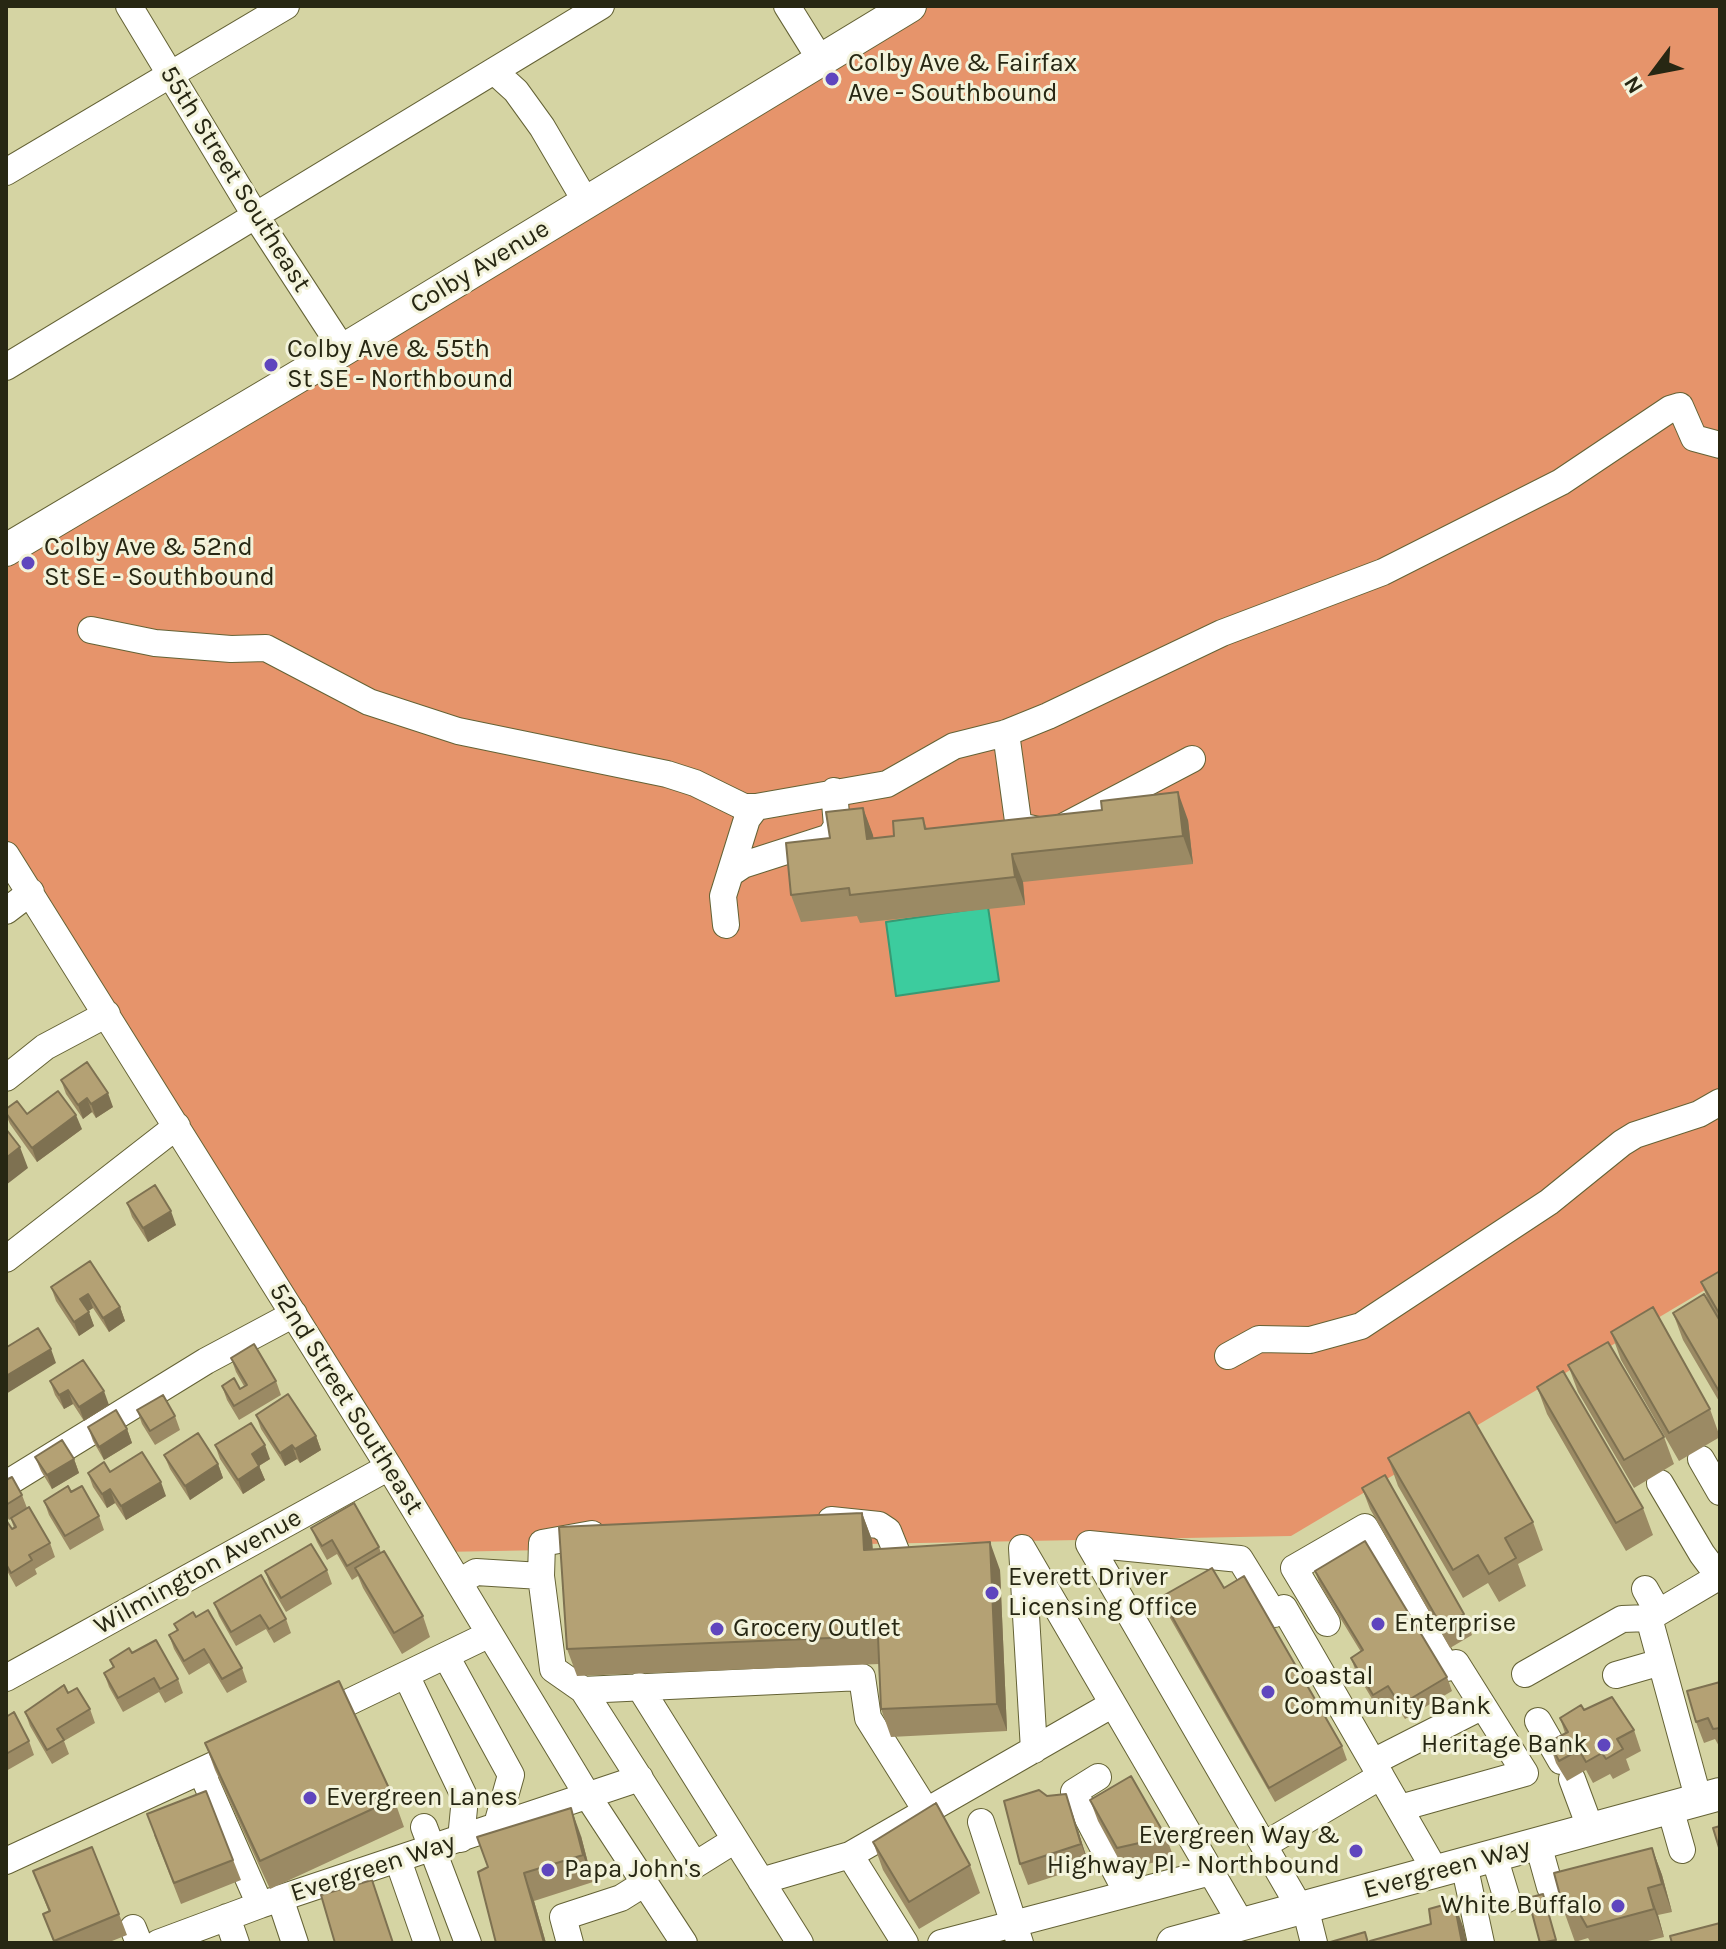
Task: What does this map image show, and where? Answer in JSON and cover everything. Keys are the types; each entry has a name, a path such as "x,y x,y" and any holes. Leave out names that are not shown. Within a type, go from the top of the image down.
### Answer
{"main road":[{"name":"Colby Avenue","path":"6,549 343,350 910,6"},
{"name":"Evergreen Way","path":"1173,1943 1696,1801"}],"street":[{"name":"55th Street Southeast","path":"129,6 255,215 343,350"},
{"path":"6,172 286,6"},
{"path":"6,367 601,6"},
{"path":"787,6 820,59"},
{"path":"494,71 516,91 542,127 586,202"},
{"path":"91,630 155,643 231,649 266,648 369,702 458,731 667,774 695,783 744,807 756,807 834,791 878,787 954,746 1006,733 1222,633 1383,572 1561,482 1670,409 1680,406 1694,438 1720,445"},
{"path":"1006,733 1018,821 1024,827 1043,831 1059,829 1192,759"},
{"path":"731,873 743,865 830,837 837,826 834,791"},
{"path":"726,925 723,896 747,819 756,807"},
{"name":"52nd Street Southeast","path":"6,855 389,1467 589,1798 684,1943"},
{"path":"6,911 31,892"},
{"path":"6,1078 45,1047 107,1014"},
{"path":"1228,1356 1259,1339 1310,1340 1361,1326 1549,1202 1635,1135 1699,1114 1720,1102"},
{"path":"6,1259 177,1126"},
{"path":"6,1484 206,1361 294,1314"},
{"path":"1701,1459 1720,1492"},
{"name":"Wilmington Avenue","path":"6,1678 389,1467"},
{"path":"1525,1674 1622,1619 1654,1615 1720,1577 1702,1554 1660,1483"},
{"path":"799,1521 879,1525 888,1531 896,1551"},
{"path":"1327,1623 1294,1568 1365,1527 1447,1668 1456,1663 1525,1773 1400,1808"},
{"path":"610,1532 545,1541 541,1546 541,1576 553,1669 583,1690 695,1865 735,1840"},
{"path":"1314,1943 1303,1907 1089,1544 1240,1559 1274,1614 1284,1608 1400,1808 1507,1899"},
{"path":"1034,1750 1022,1548 1242,1925"},
{"path":"459,1582 476,1572 541,1576"},
{"path":"1645,1589 1654,1615 1661,1662 1696,1801 1682,1850"},
{"path":"299,1725 490,1634"},
{"path":"446,1656 511,1775 496,1828"},
{"path":"1616,1675 1661,1662"},
{"path":"406,1675 465,1798 461,1839"},
{"path":"583,1690 862,1677 868,1718 927,1812"},
{"path":"639,1686 800,1943"},
{"path":"761,1881 850,1855 1113,1704"},
{"path":"1264,1845 1377,1769 1483,1706"},
{"path":"1538,1721 1567,1770 1591,1830"},
{"path":"6,1861 271,1738"},
{"path":"201,1771 295,1943"},
{"path":"1098,1777 1074,1792 1127,1893"},
{"name":"Evergreen Way","path":"180,1932 398,1860 429,1838 461,1839 589,1798 640,1778"},
{"path":"981,1822 1017,1933"},
{"path":"429,1838 468,1943"},
{"path":"1538,1844 1550,1887"},
{"path":"850,1855 905,1943"},
{"path":"398,1860 427,1943"},
{"path":"1465,1864 1481,1943"},
{"path":"941,1943 1017,1933 1127,1893 1211,1872"},
{"path":"570,1943 563,1917 621,1898 645,1883"},
{"path":"227,1917 236,1943"}],"shaded area":[{"path":"910,6 1720,6 1720,1281 1291,1536 441,1552 6,855 6,550"},
{"path":"988,907 999,981 896,996 886,922"}],"building":[{"path":"1178,792 1183,836 1012,854 1015,877 850,895 849,888 791,895 786,843 830,838 826,812 863,808 867,839 894,836 893,821 923,818 925,829 1102,810 1101,801"},
{"path":"87,1062 108,1093 91,1104 87,1098 78,1105 61,1080"},
{"path":"58,1091 76,1115 32,1148 6,1109 17,1101 27,1114"},
{"path":"6,1129 20,1147 6,1158"},
{"path":"155,1185 171,1211 143,1228 127,1203"},
{"path":"90,1261 120,1307 103,1318 88,1294 80,1299 89,1312 74,1322 51,1287"},
{"path":"1720,1271 1720,1315 1701,1282"},
{"path":"1704,1294 1720,1321 1720,1393 1673,1313"},
{"path":"1653,1307 1710,1409 1669,1433 1611,1332"},
{"path":"38,1328 51,1349 6,1376 6,1346"},
{"path":"1608,1342 1664,1437 1624,1460 1568,1365"},
{"path":"254,1344 276,1381 234,1406 222,1386 234,1378 240,1389 247,1385 231,1358"},
{"path":"83,1360 104,1391 79,1407 68,1390 59,1395 50,1381"},
{"path":"1563,1371 1643,1508 1616,1523 1537,1387"},
{"path":"288,1394 316,1436 295,1449 292,1445 280,1453 256,1415"},
{"path":"163,1395 175,1416 150,1431 137,1410"},
{"path":"116,1410 127,1429 99,1447 88,1427"},
{"path":"1469,1412 1533,1522 1505,1538 1516,1558 1489,1574 1478,1555 1453,1570 1388,1458"},
{"path":"251,1423 265,1445 252,1454 259,1466 238,1480 215,1445"},
{"path":"198,1433 218,1464 185,1486 164,1455"},
{"path":"62,1440 74,1459 47,1475 35,1457"},
{"path":"142,1452 161,1482 121,1506 110,1489 102,1494 88,1473 104,1462 110,1472"},
{"path":"1385,1475 1464,1614 1442,1627 1362,1488"},
{"path":"12,1477 22,1495 6,1505 6,1480"},
{"path":"68,1486 71,1492 82,1486 99,1516 65,1536 44,1501"},
{"path":"354,1503 379,1547 347,1566 332,1540 322,1546 311,1528"},
{"path":"29,1507 50,1543 29,1555 32,1560 11,1573 6,1564 6,1520 12,1529 16,1527 11,1518"},
{"path":"862,1513 864,1550 990,1542 997,1704 881,1709 878,1636 567,1649 559,1527"},
{"name":"Enterprise","path":"1365,1541 1447,1677 1400,1705 1388,1686 1373,1695 1351,1658 1363,1650 1315,1571"},
{"path":"311,1544 327,1570 281,1598 265,1571"},
{"path":"384,1551 423,1616 394,1633 355,1568"},
{"path":"1212,1568 1224,1588 1244,1576 1342,1746 1269,1788 1161,1597"},
{"path":"261,1575 286,1619 269,1629 260,1615 231,1632 214,1603"},
{"path":"208,1610 242,1668 222,1679 204,1649 184,1661 169,1635 178,1630 174,1624 193,1612 196,1617"},
{"path":"156,1640 178,1679 160,1689 154,1678 118,1698 104,1673 114,1667 110,1660 129,1648 132,1653"},
{"name":"Evergreen Lanes","path":"339,1681 394,1799 260,1861 205,1743"},
{"path":"1720,1682 1720,1728 1713,1729 1708,1718 1696,1722 1687,1691"},
{"path":"64,1685 68,1693 77,1688 90,1709 57,1729 64,1740 47,1750 25,1712"},
{"path":"1612,1697 1634,1730 1617,1739 1623,1749 1606,1759 1602,1753 1586,1762 1579,1750 1559,1761 1549,1742 1568,1732 1560,1718 1581,1705 1584,1710"},
{"path":"14,1712 29,1741 6,1754 6,1717"},
{"path":"1131,1776 1166,1837 1117,1848 1090,1800"},
{"path":"1039,1790 1047,1796 1066,1794 1081,1844 1020,1864 1004,1801"},
{"path":"206,1791 233,1860 174,1883 147,1814"},
{"path":"936,1803 970,1865 909,1902 873,1842"},
{"path":"571,1808 583,1855 524,1873 544,1943 496,1943 478,1872 488,1867 477,1837"},
{"path":"1720,1826 1720,1851 1713,1828"},
{"path":"92,1847 119,1914 54,1941 43,1914 50,1911 33,1871"},
{"path":"1652,1848 1662,1884 1648,1888 1654,1909 1587,1927 1578,1911 1565,1914 1554,1873"},
{"path":"372,1880 393,1943 335,1943 321,1895"},
{"path":"1543,1894 1556,1940 1540,1943 1528,1898"},
{"path":"1454,1902 1462,1943 1370,1943 1431,1924 1429,1909"},
{"path":"1720,1923 1720,1943 1672,1943 1670,1936"},
{"path":"1365,1932 1368,1943 1327,1943"}],"place":[{"name":"Colby Ave & Fairfax Ave - Southbound","path":"832,79"},
{"name":"Colby Ave & 55th St SE - Northbound","path":"271,365"},
{"name":"Colby Ave & 52nd St SE - Southbound","path":"28,563"},
{"name":"Everett Driver Licensing Office","path":"992,1593"},
{"name":"Enterprise","path":"1378,1624"},
{"name":"Grocery Outlet","path":"717,1629"},
{"name":"Coastal Community Bank","path":"1268,1692"},
{"name":"Heritage Bank","path":"1604,1745"},
{"name":"Evergreen Lanes","path":"310,1798"},
{"name":"Evergreen Way & Highway Pl - Northbound","path":"1356,1851"},
{"name":"Papa John's","path":"548,1870"},
{"name":"White Buffalo","path":"1618,1906"}]}
